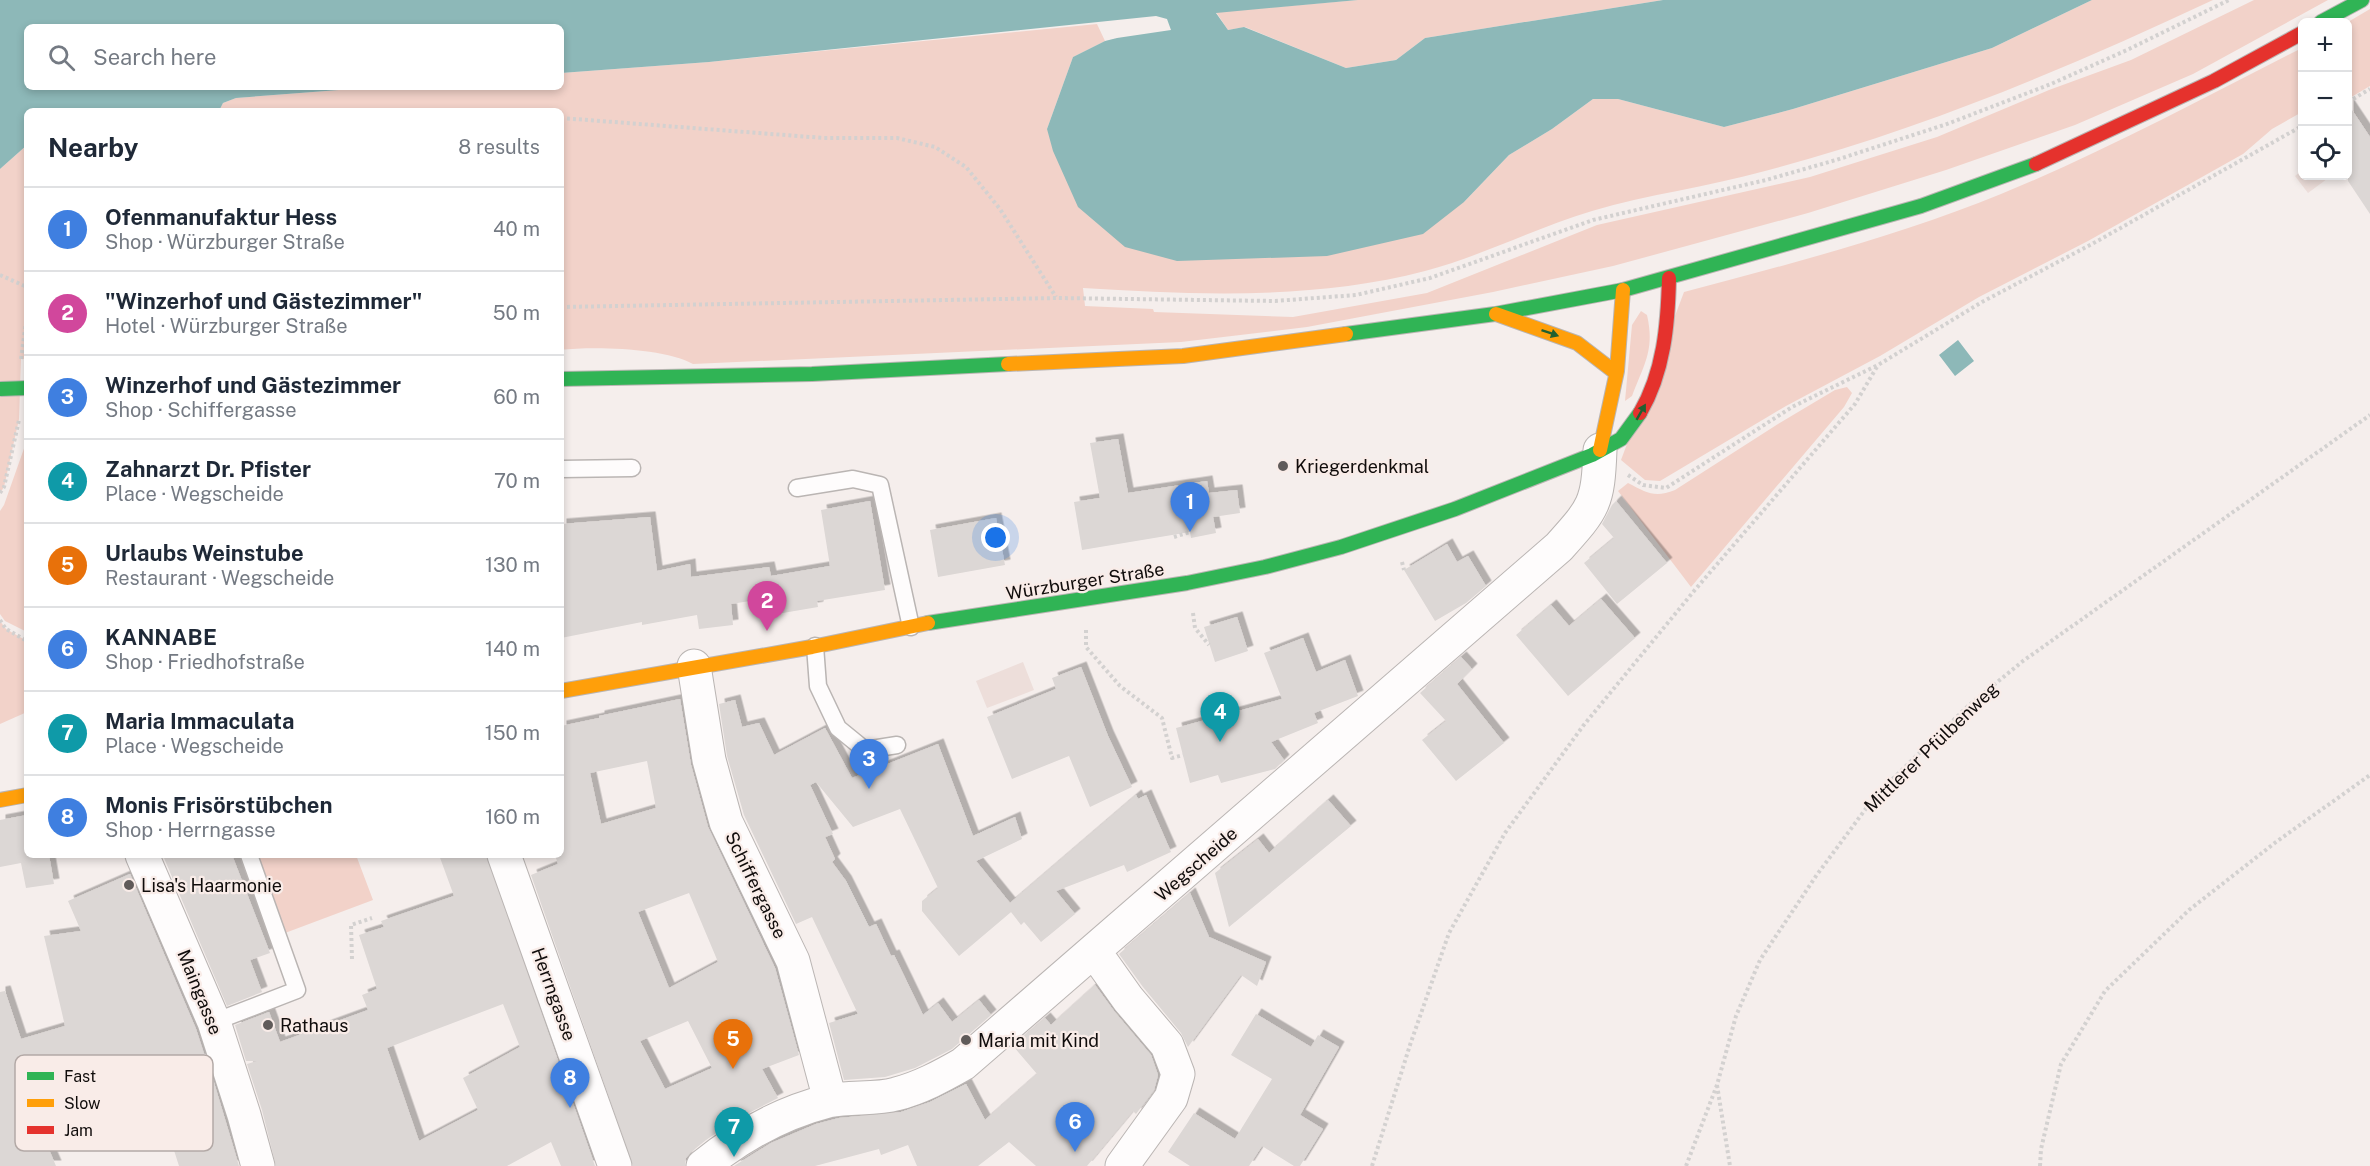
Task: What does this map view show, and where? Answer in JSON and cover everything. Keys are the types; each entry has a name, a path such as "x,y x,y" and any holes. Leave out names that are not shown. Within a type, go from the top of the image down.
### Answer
{"main road":[{"path":"2328,18 2362,0"},
{"path":"564,379 812,374 1183,356 1495,314 1623,290 1922,206 2033,165 2214,81 2298,35"},
{"name":"Würzburger Straße","path":"564,690 911,627 1205,580 1303,558 1378,535 1491,495 1618,442 1639,417 1650,397 1660,367 1668,315 1669,278"},
{"path":"1600,450 1611,408 1622,344 1623,290"},
{"path":"1495,314 1577,342 1616,373"},
{"path":"0,389 24,388"},
{"path":"0,800 24,796"}],"street":[{"name":"Wegscheide","path":"703,1166 727,1146 781,1116 830,1100 896,1094 940,1077 963,1064 1559,547 1588,515 1596,496 1600,450"},
{"name":"Schiffergasse","path":"694,666 709,760 726,822 792,961 830,1100"},
{"name":"Maingasse","path":"143,858 214,1022 258,1166"},
{"name":"Herrngasse","path":"505,858 615,1166"},
{"path":"1094,951 1128,999 1167,1045 1178,1074 1171,1098 1122,1166"}],"lane":[{"path":"564,469 632,468"},
{"path":"797,488 853,479 880,485 911,627"},
{"path":"814,646 818,686 838,728 865,750 897,745"},
{"path":"214,1022 297,990 250,858"}],"path":[{"path":"564,308 1057,298 1275,301 1356,295 1430,279 1593,219 1766,180 1947,124 2106,60 2229,0"},
{"path":"2352,100 2370,89"},
{"path":"564,118 824,138 897,138 934,147 966,167 1000,209 1057,298"},
{"path":"1600,450 1624,473 1643,485 1666,488 1792,407 1878,365 1982,302 2092,244 2298,128"},
{"path":"0,275 24,286"},
{"path":"1372,1166 1449,933 1505,832 1613,690 1716,565 1855,404 1878,365"},
{"name":"Mittlerer Pfülbenweg","path":"1686,1166 1717,1085 1736,1016 1760,960 1816,876 1876,795 1968,706 2023,661 2370,415"},
{"path":"1174,537 1190,532"},
{"path":"1193,610 1195,628 1209,645"},
{"path":"0,620 6,629 24,639"},
{"path":"1086,630 1086,647 1120,686 1162,718 1172,758 1183,755"},
{"path":"2040,1166 2041,1149 2061,1064 2105,991 2189,910 2276,842 2370,775"},
{"path":"352,959 351,925 372,918"},
{"path":"1717,1085 1730,1166"}],"shaded area":[{"path":"1358,0 1663,0 1425,38 1396,60 1346,68 1245,27 1228,30 1216,12"},
{"path":"2092,0 2213,0 2049,73 1880,137 1744,177 1592,211 1467,258 1425,271 1341,287 1298,291 1212,293 1083,288 1085,306 1153,309 1154,312 1293,317 1427,293 1597,225 1810,177 1937,137 2049,90 2131,60 2254,0 2328,0 2193,74 2075,125 1946,170 1808,213 1613,266 1493,292 1307,327 1181,342 693,364 665,354 647,351 609,348 564,350 564,108 220,108 223,103 236,98 339,90 564,90 564,73 709,62 1097,24 1105,41 1073,57 1047,129 1464,202 1509,155 1552,129 1593,99 1618,99 1724,127 1793,109 1992,48"},
{"path":"2370,9 2370,86 2352,97 2352,72 2352,20"},
{"path":"2298,50 2298,114 2272,129 2243,154 2088,241 1979,297 1880,356 1786,406 1660,481 1645,480 1621,460 1684,292 1804,260 1962,209 2039,178"},
{"path":"24,148 24,359 21,359 19,419 4,487 0,493 0,169"},
{"path":"2298,180 2326,180 2308,193"},
{"path":"1641,311 1647,315 1649,348 1632,396 1625,401 1632,325"},
{"path":"1847,387 1852,393 1844,407 1691,587 1618,491 1628,483 1656,494 1675,490 1778,424 1835,390"},
{"path":"24,448 24,630 5,621 0,614 0,511"},
{"path":"0,621 6,629 24,639 24,713 0,724"},
{"path":"1023,662 1034,690 987,708 976,681"},
{"path":"257,858 357,858 373,900 285,933"}],"water":[{"path":"0,0 1358,0 1216,13 1228,30 1244,27 1346,68 1396,60 1425,38 1663,0 2092,0 1992,48 1793,109 1724,127 1618,99 1593,99 1552,129 1509,155 1464,202 1423,234 1327,256 1177,261 1125,247 1078,207 1053,151 1047,129 1073,57 1105,41 1171,30 1167,19 1156,16 709,62 564,73 564,24 24,24 24,90 339,90 236,98 223,103 220,108 24,108 24,148 0,169"},
{"path":"1958,340 1974,361 1955,376 1939,355"}],"building":[{"path":"2352,110 2370,137 2370,214 2348,181 2352,180"},
{"path":"1118,439 1128,493 1207,481 1209,493 1237,490 1240,513 1213,517 1216,533 1191,538 1190,532 1082,550 1074,502 1100,498 1090,443"},
{"path":"870,501 885,590 817,601 818,607 777,614 774,597 731,604 733,625 699,629 697,615 642,625 642,622 564,637 564,524 650,517 657,571 690,564 691,577 769,567 771,576 830,566 821,510"},
{"path":"1616,501 1667,563 1617,604 1584,563 1614,538 1602,524"},
{"path":"996,518 1005,565 938,577 930,530"},
{"path":"1447,544 1457,562 1468,556 1486,586 1466,603 1435,621 1404,570"},
{"path":"1601,599 1635,638 1568,696 1516,635 1551,605 1569,626"},
{"path":"1237,617 1248,651 1215,662 1204,627"},
{"path":"1303,638 1316,672 1345,660 1358,696 1314,713 1318,723 1271,742 1284,760 1275,769 1221,783 1218,775 1190,783 1176,728 1282,699 1264,653"},
{"path":"1461,657 1472,669 1457,684 1504,743 1456,781 1422,740 1446,721 1420,693"},
{"path":"1081,667 1108,736 1132,787 1090,807 1069,756 1012,779 987,717 1056,689 1052,678"},
{"path":"680,699 691,765 708,827 775,968 799,1055 762,1069 778,1098 737,1119 706,1140 686,1158 685,1166 633,1166 531,875 558,864 556,858 564,858 564,725 599,718 599,716","holes":["647,761 656,808 601,824 590,773","689,893 718,962 669,988 638,912","688,1021 712,1068 665,1089 640,1041"]},
{"path":"735,700 742,727 759,723 774,755 825,728 852,778 938,744 973,836 1015,817 1022,839 976,861 1010,903 1136,795 1138,799 1146,795 1171,852 1127,872 1124,865 1056,891 1075,914 1041,942 1024,922 1021,925 1011,912 959,956 922,911 922,901 938,888 900,809 853,827 816,782 810,785 833,834 825,837 835,859 832,862 846,881 869,927 876,924 923,1015 938,1003 952,1022 979,1000 991,1015 952,1049 915,1068 885,1077 844,1080 829,1023 858,1014 812,917 796,924 744,815 727,756 719,704"},
{"path":"1328,800 1351,826 1229,927 1215,873 1258,839 1269,853"},
{"path":"24,816 24,858 50,858 54,884 26,888 21,863 0,867 0,820"},
{"path":"164,858 233,858 270,953 250,960 262,992 227,1006"},
{"path":"440,858 487,858 595,1166 561,1166 551,1142 507,1166 276,1166 262,1110 247,1064 257,1061 246,1061 235,1025 269,1012 280,1042 368,1010 362,995 377,989 359,935 384,927 381,921 454,896","holes":["503,1004 520,1047 463,1078 478,1110 419,1141 387,1048"]},
{"path":"130,874 196,1029 204,1055 15,1055 15,1151 50,1151 56,1166 0,1166 0,992 5,991 21,1039 65,1026 44,936 81,931 68,901"},
{"path":"1190,893 1209,937 1266,962 1257,986 1241,975 1188,1047 1181,1033 1119,954"},
{"path":"1095,985 1151,1055 1158,1075 1154,1090 1136,1114 1133,1111 1087,1166 1036,1166 1009,1142 978,1166 917,1166 908,1145 881,1155 879,1149 815,1166 734,1166 771,1143 816,1124 839,1118 901,1112 930,1102 966,1084 985,1120 1037,1074 1013,1046 1045,1018 1051,1025"},
{"path":"1256,1014 1311,1047 1318,1035 1339,1047 1300,1115 1323,1129 1300,1166 1294,1166 1262,1146 1249,1166 1190,1166 1168,1152 1194,1113 1235,1139 1272,1079 1231,1055"},
{"path":"213,1079 239,1166 179,1166 174,1151 213,1151"}],"traffic: fast":[{"path":"2328,18 2362,0"},
{"path":"1346,334 1495,314 1623,290 1921,206 2036,164"},
{"path":"564,379 812,374 1008,364"},
{"path":"0,389 24,388"},
{"path":"928,623 1187,583 1265,567 1341,547 1455,509 1592,455 1621,439 1640,413"}],"traffic: slow":[{"path":"1600,450 1617,371 1623,290"},
{"path":"1496,314 1577,343 1616,373"},
{"path":"1008,364 1183,356 1346,334"},
{"path":"564,690 812,647 928,623"},
{"path":"0,800 24,796"}],"traffic: jam":[{"path":"2036,164 2214,81 2298,35"},
{"path":"1640,413 1655,381 1663,347 1669,278"}],"place":[{"name":"Kriegerdenkmal","path":"1283,466"},
{"name":"Ofenmanufaktur Hess","path":"1190,532"},
{"name":"\"Winzerhof und Gästezimmer\"","path":"767,631"},
{"name":"Zahnarzt Dr. Pfister","path":"1220,742"},
{"name":"Winzerhof und Gästezimmer","path":"869,789"},
{"name":"Lisa's Haarmonie","path":"129,885"},
{"name":"Rathaus","path":"268,1025"},
{"name":"Maria mit Kind","path":"966,1040"},
{"name":"Urlaubs Weinstube","path":"733,1069"},
{"name":"Monis Frisörstübchen","path":"570,1108"},
{"name":"KANNABE","path":"1075,1152"},
{"name":"Maria Immaculata","path":"734,1157"}]}
